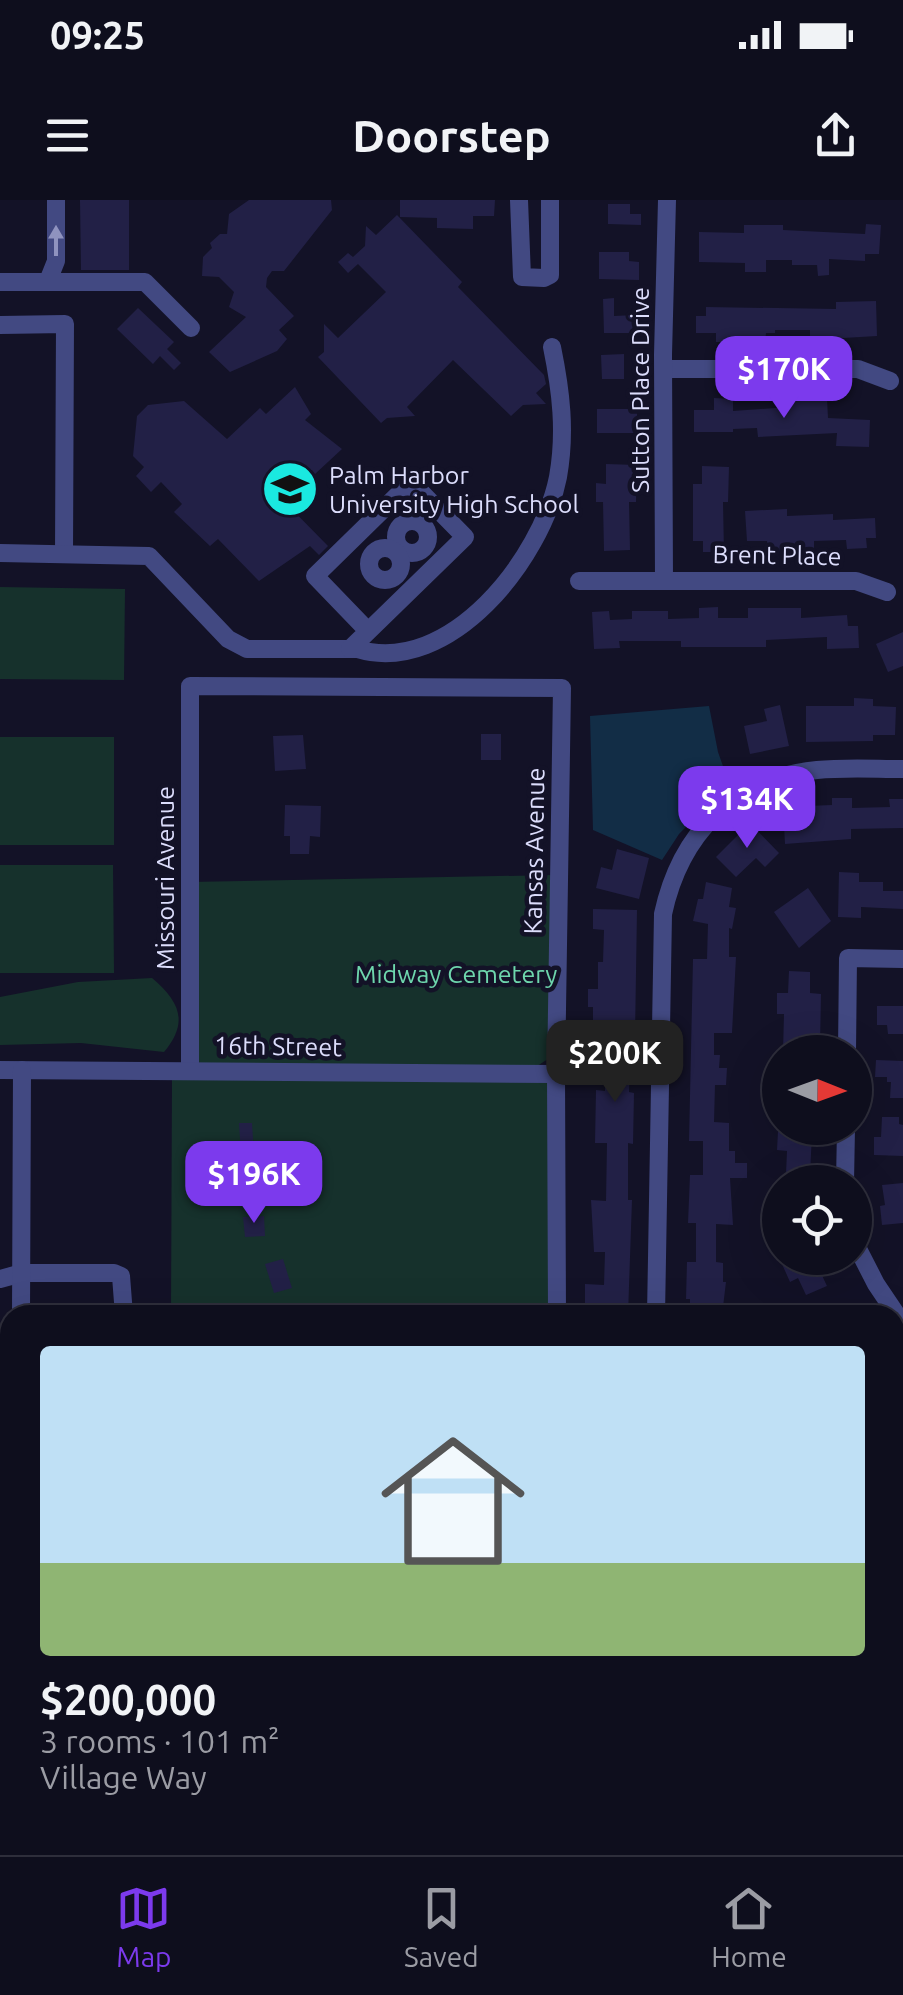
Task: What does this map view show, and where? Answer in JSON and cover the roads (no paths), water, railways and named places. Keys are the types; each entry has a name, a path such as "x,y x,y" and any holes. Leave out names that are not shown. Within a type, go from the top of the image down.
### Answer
{"street":[{"path":"48,281 56,261 56,200"},
{"name":"Sutton Place Drive","path":"664,579 668,200"},
{"path":"519,205 550,205 550,275 522,277 519,205"},
{"path":"0,282 145,282 191,328"},
{"path":"0,325 64,324 64,554"},
{"path":"0,553 148,556 228,640 247,649 350,649 374,654 404,652 432,642 466,624 494,598 546,518 558,478 563,413 552,347"},
{"path":"664,370 858,370 890,381"},
{"path":"350,649 465,537 411,482 315,576 368,631"},
{"path":"398,550 424,576"},
{"name":"Brent Place","path":"579,580 856,581 888,592"},
{"name":"Missouri Avenue","path":"190,1070 190,686 562,688"},
{"name":"Kansas Avenue","path":"557,1305 562,688"},
{"path":"656,1305 664,914 679,864 688,845 720,810 770,780 815,770 903,769"},
{"path":"846,1035 848,958 903,960"},
{"name":"16th Street","path":"0,1070 556,1074"},
{"path":"21,1305 22,1070"},
{"path":"0,1279 22,1273 114,1273 123,1282 124,1305"},
{"path":"871,1275 890,1305"}],"water":[{"path":"709,706 729,783 679,834 662,860 593,830 590,716"}],"place":[{"name":"Palm Harbor University High School","path":"290,489"}],"park label":[{"name":"Midway Cemetery","path":"456,974"}]}
